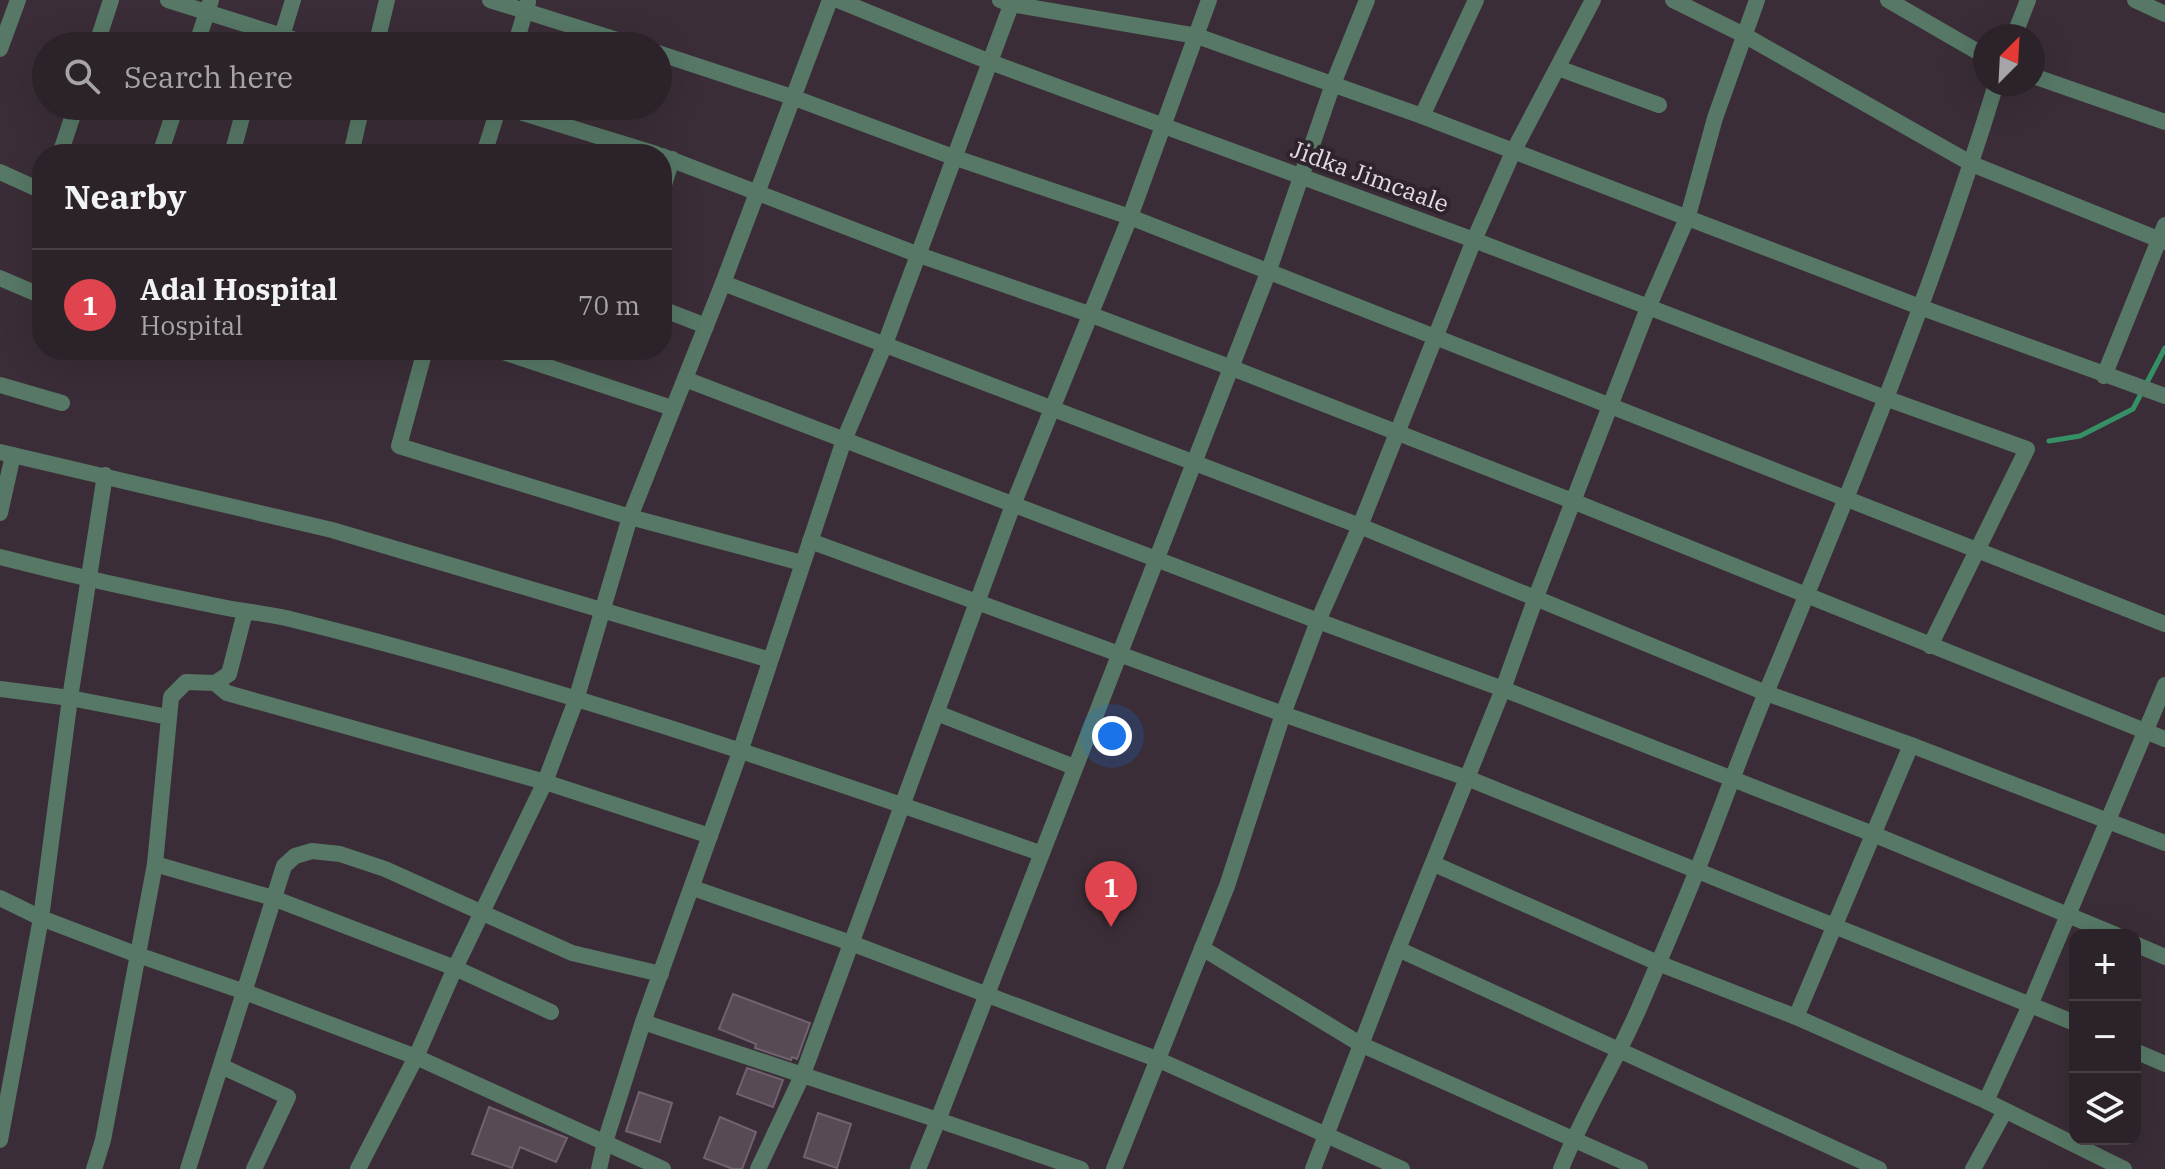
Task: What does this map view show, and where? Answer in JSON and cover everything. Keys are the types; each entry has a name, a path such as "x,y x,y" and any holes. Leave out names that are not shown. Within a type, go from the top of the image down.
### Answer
{"street":[{"path":"0,49 18,0"},
{"path":"101,32 111,0"},
{"path":"168,0 209,6 253,32"},
{"path":"283,32 293,0"},
{"path":"379,32 387,0"},
{"path":"490,0 526,5 598,32"},
{"path":"358,1169 416,1057 455,968 545,782 576,700 630,517 830,0"},
{"name":"Jidka Jimcaale","path":"838,0 990,62 1165,124 2027,449 1976,552"},
{"path":"758,1169 803,1074 1013,505 1130,217 1209,0"},
{"path":"918,1169 1232,368 1303,177 1333,84 1367,0"},
{"path":"1422,116 1476,0"},
{"path":"1114,1169 1227,886 1283,714 1318,621 1360,526 1474,240 1514,150 1593,0"},
{"path":"1673,0 1744,35 1972,164 2163,236 2104,376"},
{"path":"1313,1169 1503,689 1648,308 1688,216 1715,118 1757,0"},
{"path":"1888,0 1973,49"},
{"path":"2019,24 2028,0"},
{"path":"2135,0 2165,14"},
{"path":"599,1169 643,1022 740,752 844,440 919,255 990,62 1008,1 1197,36 1514,150 1920,307 2165,396"},
{"path":"519,32 526,5"},
{"path":"201,32 209,6"},
{"path":"672,58 1130,217 2165,624"},
{"path":"1558,68 1659,105"},
{"path":"2045,80 2165,122"},
{"path":"1561,1169 1573,1139 1621,1051 1697,872 1920,307 1972,164 1992,96"},
{"path":"63,144 71,120"},
{"path":"163,144 171,120"},
{"path":"235,144 241,120"},
{"path":"353,144 359,120"},
{"path":"487,144 495,120"},
{"path":"545,120 624,144"},
{"path":"672,159 919,255 1232,368 2165,739"},
{"path":"0,172 32,186"},
{"path":"0,278 32,292"},
{"path":"723,283 1360,526 1766,693 2165,843"},
{"path":"672,313 706,326"},
{"path":"422,360 399,446 630,517 802,563"},
{"path":"527,360 672,408"},
{"path":"685,379 1503,689 1873,834 2102,929"},
{"path":"0,385 62,403"},
{"path":"0,513 7,454 332,530 770,660"},
{"path":"0,1140 41,918 70,698 105,475"},
{"path":"810,541 1467,778 2069,1020"},
{"path":"1930,646 1976,552"},
{"path":"0,557 88,580 286,618 576,700 903,805 1040,853"},
{"path":"94,1169 103,1140 155,864 171,697 186,682 215,683 229,674 245,612"},
{"path":"215,683 227,693 545,782 710,836"},
{"path":"1986,1101 2031,1003 2165,685"},
{"path":"0,689 70,698 168,717"},
{"path":"937,713 1074,767"},
{"path":"1796,1017 1911,745"},
{"path":"188,1169 273,898 284,866 295,856 312,851 340,854 385,869 572,953 661,974"},
{"path":"155,864 273,898 455,968 551,1012"},
{"path":"1434,864 1658,963 1796,1017 1986,1101 2124,1169"},
{"path":"693,888 851,943 1159,1060 1402,1169"},
{"path":"0,898 41,918 416,1057 663,1169"},
{"path":"2141,947 2165,957"},
{"path":"1202,948 1360,1044 1640,1169"},
{"path":"1398,949 1879,1169"},
{"path":"643,1022 1081,1169"},
{"path":"2141,1054 2165,1064"},
{"path":"221,1066 288,1097 254,1169"},
{"path":"1973,1169 2005,1111"}],"building":[{"path":"733,994 810,1023 797,1059 792,1057 791,1060 755,1048 756,1044 719,1029"},
{"path":"747,1068 783,1080 773,1107 737,1094"},
{"path":"639,1092 672,1103 660,1142 626,1131"},
{"path":"489,1107 567,1138 556,1162 520,1147 512,1168 472,1154"},
{"path":"818,1113 851,1124 837,1168 804,1157"},
{"path":"720,1117 756,1132 742,1169 733,1169 704,1158"}],"waterway":[{"path":"2049,441 2080,436 2133,409 2165,348"}],"place":[{"name":"Adal Hospital","path":"1111,927"}]}
